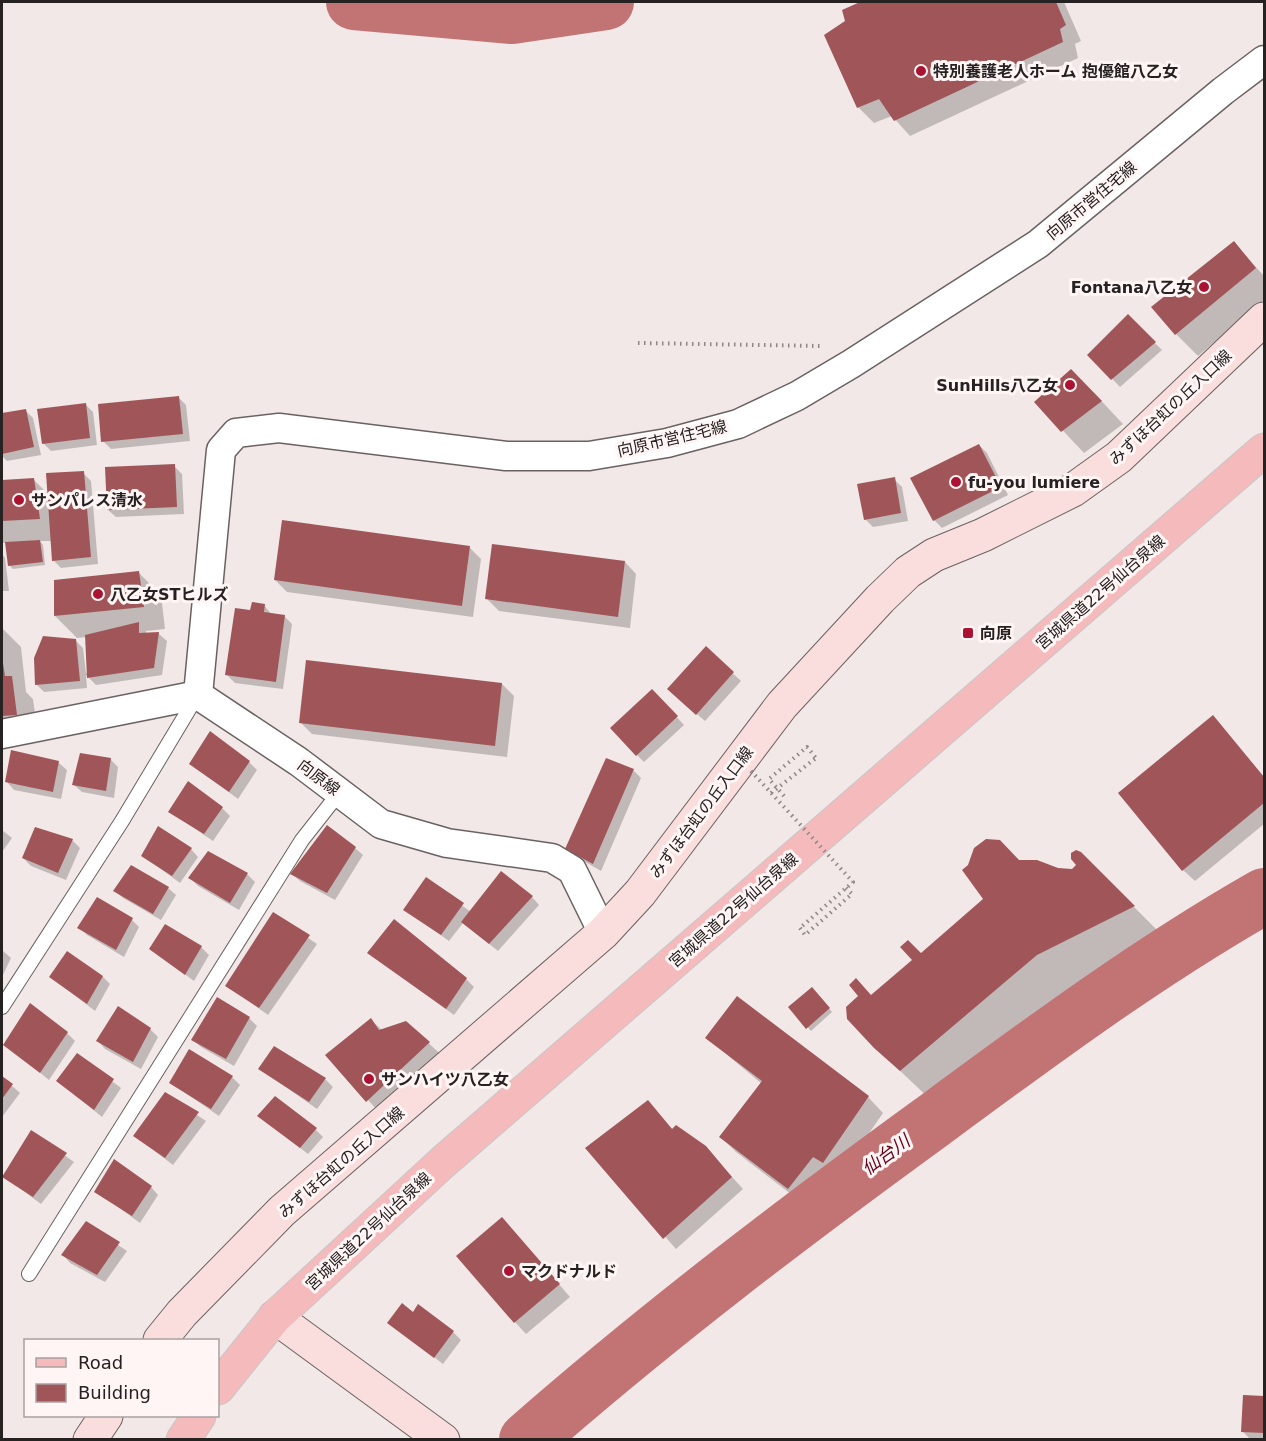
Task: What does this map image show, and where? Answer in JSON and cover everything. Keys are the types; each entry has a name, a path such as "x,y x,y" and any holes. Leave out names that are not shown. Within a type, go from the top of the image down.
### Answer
{"main road":[{"name":"宮城県道22号仙台泉線","path":"219,1387 275,1317 452,1154 1264,450"},
{"path":"183,1440 198,1417"}],"street":[{"name":"向原市営住宅線","path":"198,695 221,450 236,433 279,428 506,456 589,456 667,443 738,423 797,396 851,364 1038,244 1264,60"},
{"name":"みずほ台虹の丘入口線","path":"162,1339 182,1313 282,1212 603,933 640,893 782,705 908,572 934,555 982,535 1073,490 1119,457 1264,319"},
{"name":"向原線","path":"198,695 299,762 381,824 447,843 552,858 572,870 603,933"},
{"path":"2,734 198,695"},
{"path":"275,1317 443,1440"},
{"path":"90,1440 105,1417"}],"lane":[{"path":"2,1007 122,821 198,695"},
{"path":"29,1274 302,840 339,793"}],"path":[{"path":"638,343 823,346 851,364"},
{"path":"771,793 816,758 807,747 769,778 784,796"},
{"path":"751,771 853,882 800,928 805,935 852,894 845,887"}],"building":[{"name":"特別養護老人ホーム 抱優館八乙女","path":"860,2 1056,2 1066,25 1060,29 1063,42 894,121 879,99 857,108 824,35 845,21 842,10"},
{"name":"Fontana八乙女","path":"1234,241 1256,268 1175,335 1151,307"},
{"path":"1128,314 1156,342 1111,380 1087,355"},
{"name":"SunHills八乙女","path":"1071,369 1102,401 1061,432 1034,402"},
{"path":"179,396 183,434 101,442 98,404"},
{"path":"86,403 90,438 42,444 37,409"},
{"path":"26,409 34,447 2,454 2,413"},
{"name":"fu-you lumiere","path":"979,444 1001,487 933,521 910,478"},
{"path":"175,464 177,507 107,510 105,467"},
{"path":"84,471 91,557 52,561 46,473"},
{"path":"895,477 901,513 864,520 857,484"},
{"name":"サンパレス清水","path":"34,478 40,519 2,521 2,480"},
{"path":"282,520 470,546 462,606 274,580"},
{"path":"40,540 43,562 8,566 5,542"},
{"path":"492,544 625,561 618,617 485,599"},
{"name":"八乙女STヒルズ","path":"139,571 144,607 54,616 54,580"},
{"path":"252,602 265,604 264,612 285,615 276,682 225,675 235,608 250,610"},
{"path":"139,622 139,633 159,632 154,668 87,678 85,635"},
{"path":"43,636 76,639 80,681 35,685 34,658"},
{"path":"706,646 734,672 696,715 667,689"},
{"path":"2,657 5,676 12,676 17,715 2,716"},
{"path":"306,660 502,683 495,746 299,723"},
{"path":"652,689 678,716 636,756 610,728"},
{"path":"1213,715 1264,777 1264,803 1182,871 1118,793"},
{"path":"210,731 250,761 229,792 189,764"},
{"path":"11,750 59,761 53,792 5,782"},
{"path":"80,753 111,758 106,791 72,785"},
{"path":"606,758 634,769 593,864 565,849"},
{"path":"188,781 223,807 204,834 168,812"},
{"path":"327,825 356,847 327,893 290,874"},
{"path":"158,826 192,848 172,876 141,856"},
{"path":"35,827 73,839 58,873 22,858"},
{"path":"986,839 1000,840 1019,860 1037,860 1058,868 1072,869 1076,865 1071,859 1071,853 1076,850 1081,852 1135,906 1037,955 900,1071 847,1019 846,1007 858,996 849,985 856,978 871,995 912,960 900,947 908,940 921,953 983,899 962,870 968,865 974,848"},
{"path":"208,851 248,873 230,903 188,878"},
{"path":"131,865 169,887 153,914 113,891"},
{"path":"501,871 533,896 489,944 461,922"},
{"path":"426,877 464,903 441,935 403,910"},
{"path":"97,897 133,918 116,950 77,928"},
{"path":"273,912 310,935 259,1008 225,986"},
{"path":"394,919 467,978 446,1009 367,953"},
{"path":"165,924 202,946 185,975 149,949"},
{"path":"67,951 103,976 87,1004 49,977"},
{"path":"812,987 830,1008 806,1029 788,1007"},
{"path":"737,996 869,1096 823,1163 813,1157 788,1189 719,1137 762,1081 705,1038"},
{"path":"217,997 250,1017 226,1059 191,1040"},
{"path":"30,1003 68,1032 40,1073 3,1045"},
{"path":"118,1006 151,1028 133,1062 96,1041"},
{"name":"サンハイツ八乙女","path":"371,1018 379,1030 406,1021 430,1042 366,1102 325,1055"},
{"path":"274,1046 326,1078 309,1102 258,1069"},
{"path":"189,1049 233,1076 211,1109 169,1083"},
{"path":"77,1053 114,1079 94,1110 56,1081"},
{"path":"2,1076 13,1084 2,1099"},
{"path":"165,1092 199,1112 165,1158 133,1136"},
{"path":"275,1096 317,1128 300,1148 257,1116"},
{"path":"648,1100 672,1129 676,1125 706,1146 732,1177 663,1239 585,1148"},
{"path":"31,1130 67,1153 33,1197 2,1177"},
{"path":"114,1159 152,1186 132,1216 94,1192"},
{"path":"502,1217 560,1284 514,1323 456,1256"},
{"path":"86,1221 120,1242 97,1275 61,1255"},
{"path":"402,1303 413,1312 418,1304 454,1331 434,1358 387,1323"},
{"path":"1243,1395 1264,1396 1264,1433 1241,1432"}],"waterway":[{"path":"354,2 512,16 606,2"},
{"name":"仙台川","path":"527,1440 676,1316 881,1159 1137,975 1264,896"}],"place":[{"name":"特別養護老人ホーム 抱優館八乙女","path":"921,71"},
{"name":"Fontana八乙女","path":"1204,287"},
{"name":"SunHills八乙女","path":"1070,385"},
{"name":"fu-you lumiere","path":"956,482"},
{"name":"サンパレス清水","path":"19,500"},
{"name":"八乙女STヒルズ","path":"98,594"},
{"name":"向原","path":"968,633"},
{"name":"サンハイツ八乙女","path":"369,1079"},
{"name":"マクドナルド","path":"509,1271"}]}
